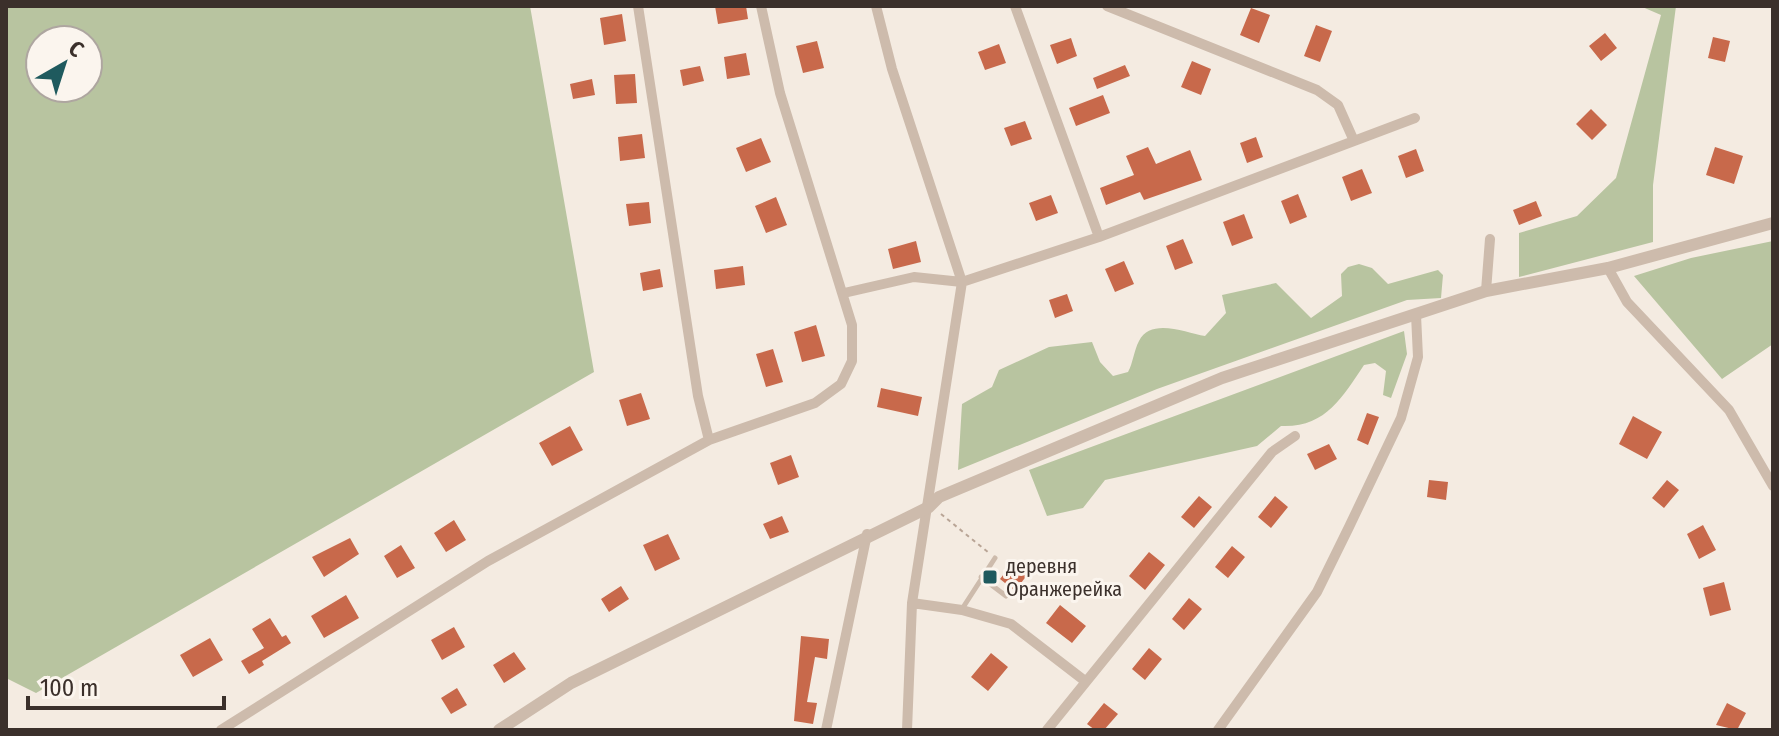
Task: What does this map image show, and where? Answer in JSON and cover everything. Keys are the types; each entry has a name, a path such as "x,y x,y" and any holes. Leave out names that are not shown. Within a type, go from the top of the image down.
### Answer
{"street":[{"path":"638,6 698,396 709,440"},
{"path":"221,730 488,561 709,440 815,403 841,384 852,361 852,325 844,293 815,214 780,93 761,6"},
{"path":"876,6 892,69 962,282 912,603 907,730"},
{"path":"1015,6 1099,237"},
{"path":"1107,6 1317,90 1338,105 1354,141"},
{"path":"844,293 914,277 962,282 1099,237 1415,118"},
{"path":"499,730 571,683 694,625 867,534 929,507 939,497 1222,378 1486,291 1608,268 1773,223"},
{"path":"1486,291 1490,239"},
{"path":"1608,268 1627,302 1729,410 1773,486"},
{"path":"1218,730 1317,592 1349,527 1401,418 1418,357 1416,315"},
{"path":"1047,730 1272,452 1295,436"},
{"path":"826,730 867,534"},
{"path":"912,603 962,610 1011,624 1085,681"}],"lane":[{"path":"962,610 995,558"},
{"path":"981,577 1006,596"}],"path":[{"path":"947,519 995,558"}],"green space":[{"path":"6,6 530,6 594,372 36,693 6,678"},
{"path":"1640,6 1676,6 1653,185 1653,242 1519,277 1519,233 1577,216 1616,178 1661,15"},
{"path":"1773,241 1773,344 1722,379 1634,276 1691,258"},
{"path":"1359,264 1372,268 1388,284 1438,270 1443,275 1441,298 1407,300 1157,389 958,470 962,404 992,387 999,370 1049,347 1092,342 1100,362 1113,376 1128,372 1139,341 1152,330 1169,328 1205,336 1226,313 1222,295 1276,283 1311,318 1342,296 1341,274 1348,267"},
{"path":"1404,331 1407,354 1391,398 1383,395 1386,371 1375,363 1364,365 1331,409 1309,422 1281,426 1257,446 1105,480 1083,508 1047,516 1029,470"}],"building":[{"path":"715,6 746,6 748,19 718,24"},
{"path":"1251,8 1270,15 1259,43 1240,35"},
{"path":"622,14 626,41 604,45 600,18"},
{"path":"1316,25 1332,31 1320,62 1304,56"},
{"path":"1605,33 1617,48 1601,61 1589,46"},
{"path":"1713,37 1730,41 1725,62 1708,58"},
{"path":"1071,38 1077,56 1057,64 1050,45"},
{"path":"817,41 824,68 803,73 796,46"},
{"path":"999,44 1006,63 985,70 978,52"},
{"path":"746,53 750,75 727,79 724,57"},
{"path":"1192,61 1211,69 1201,95 1181,87"},
{"path":"1125,65 1130,76 1097,89 1093,78"},
{"path":"700,66 704,81 683,86 680,70"},
{"path":"635,74 637,103 616,104 614,75"},
{"path":"592,79 595,95 573,99 570,84"},
{"path":"1103,95 1110,113 1076,126 1069,108"},
{"path":"1591,109 1607,125 1592,140 1576,124"},
{"path":"1025,121 1032,139 1011,146 1004,128"},
{"path":"642,134 645,158 620,161 618,137"},
{"path":"1256,137 1263,157 1247,163 1240,143"},
{"path":"761,138 771,162 746,172 736,148"},
{"path":"1148,147 1156,164 1190,150 1202,180 1144,200 1140,192 1106,205 1100,188 1134,175 1126,156"},
{"path":"1715,147 1743,156 1734,184 1706,175"},
{"path":"1416,149 1424,171 1406,178 1398,156"},
{"path":"1362,169 1372,193 1351,201 1342,177"},
{"path":"1298,194 1307,217 1290,224 1281,201"},
{"path":"1051,195 1058,213 1036,221 1029,203"},
{"path":"776,197 787,225 766,233 755,206"},
{"path":"1536,201 1542,216 1519,225 1513,210"},
{"path":"649,202 651,223 629,226 626,204"},
{"path":"1244,214 1253,238 1232,246 1223,222"},
{"path":"1183,239 1193,263 1175,270 1166,246"},
{"path":"916,241 921,262 893,269 888,249"},
{"path":"1124,261 1134,284 1115,292 1105,269"},
{"path":"743,266 745,285 716,289 714,270"},
{"path":"660,269 663,287 643,291 640,273"},
{"path":"1067,294 1073,311 1055,318 1049,300"},
{"path":"816,325 825,356 802,362 794,332"},
{"path":"773,349 783,382 766,387 756,354"},
{"path":"881,388 922,397 918,416 877,407"},
{"path":"641,393 650,419 627,426 619,400"},
{"path":"1367,413 1379,417 1368,445 1357,440"},
{"path":"1633,416 1662,432 1647,459 1619,444"},
{"path":"570,426 583,450 552,466 539,443"},
{"path":"1329,444 1337,459 1315,470 1307,454"},
{"path":"791,455 799,477 778,485 770,463"},
{"path":"1429,480 1448,482 1446,500 1427,497"},
{"path":"1667,480 1679,490 1664,508 1652,498"},
{"path":"1199,496 1212,507 1194,528 1181,517"},
{"path":"1275,496 1288,507 1271,528 1258,517"},
{"path":"782,516 789,532 770,539 763,524"},
{"path":"454,520 466,540 446,552 434,533"},
{"path":"1703,525 1716,550 1699,559 1687,534"},
{"path":"668,534 680,559 655,571 643,545"},
{"path":"350,538 359,554 324,577 312,557"},
{"path":"401,545 415,568 397,578 384,556"},
{"path":"1232,546 1245,557 1228,578 1215,567"},
{"path":"1149,552 1165,565 1145,590 1129,576"},
{"path":"1015,560 1030,571 1015,591 1000,579"},
{"path":"1724,582 1731,610 1710,616 1703,588"},
{"path":"621,586 629,599 609,612 601,599"},
{"path":"346,595 359,618 324,638 311,616"},
{"path":"1189,598 1202,609 1184,630 1172,619"},
{"path":"1060,605 1086,626 1072,643 1046,623"},
{"path":"270,618 282,637 286,635 291,643 262,661 264,665 249,674 241,661 264,648 252,629"},
{"path":"454,627 465,647 442,660 431,640"},
{"path":"801,636 829,639 827,659 815,657 807,702 817,703 813,724 794,721"},
{"path":"210,638 223,660 193,677 180,655"},
{"path":"1149,648 1162,659 1145,680 1132,669"},
{"path":"514,652 526,669 504,683 493,665"},
{"path":"991,653 1008,667 988,691 971,677"},
{"path":"457,688 467,705 451,714 441,698"},
{"path":"1104,703 1118,714 1104,730 1095,730 1087,724"},
{"path":"1727,703 1746,713 1737,730 1716,725"}],"place":[{"name":"деревня Оранжерейка","path":"990,577"}]}
